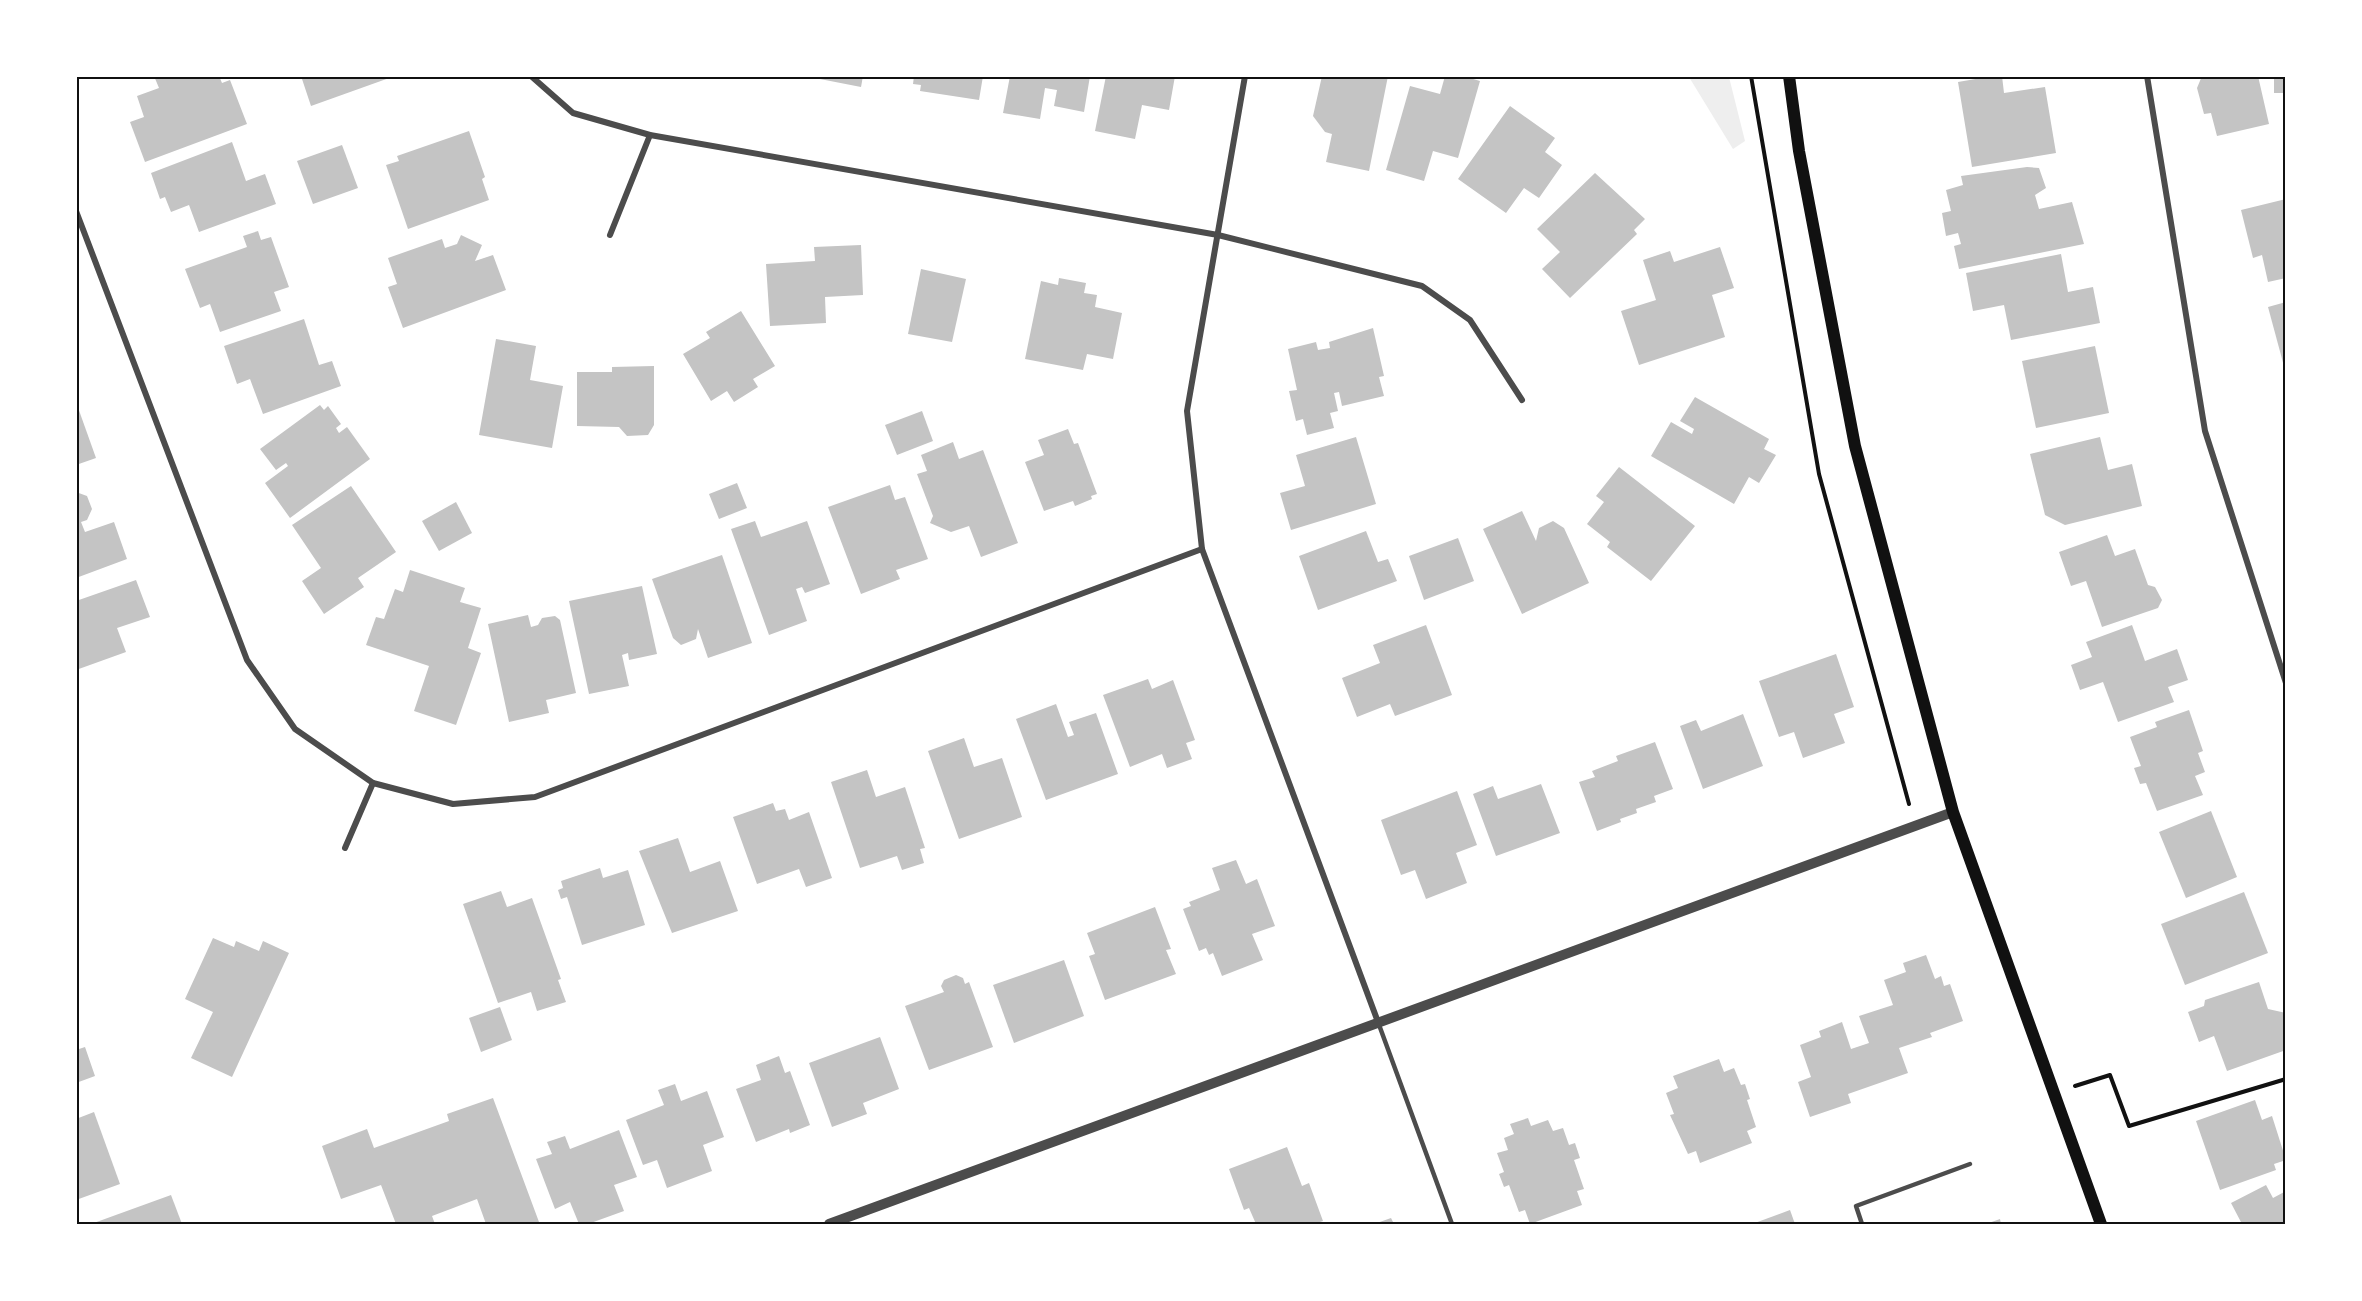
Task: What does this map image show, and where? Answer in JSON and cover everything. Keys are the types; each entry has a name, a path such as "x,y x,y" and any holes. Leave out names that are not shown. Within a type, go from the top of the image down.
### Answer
{"main road":[{"path":"1789,76 1799,151 1855,446 1953,812 2101,1224"}],"street":[{"path":"531,76 573,113 650,135 1218,235 1422,286 1470,320 1522,400"},
{"path":"1245,76 1187,411 1202,549 1378,1022"},
{"path":"2147,76 2205,431 2286,683"},
{"path":"610,235 650,135"},
{"path":"76,211 247,660 295,729 373,783 453,804 535,797 1202,549"},
{"path":"345,848 373,783"},
{"path":"829,1224 1953,812"}],"lane":[{"path":"1378,1022 1452,1224"},
{"path":"1862,1224 1856,1206 1970,1164"}],"path":[{"path":"1751,76 1819,474 1915,825"},
{"path":"2054,1093 2110,1075 2129,1126 2286,1079"}],"shaded area":[{"path":"1689,77 1729,77 1745,141 1733,149"}],"building":[{"path":"154,76 219,76 222,83 230,80 247,124 145,162 130,122 144,117 137,96 159,88"},
{"path":"301,76 392,76 392,77 311,106"},
{"path":"820,76 863,76 861,87 820,79"},
{"path":"914,76 983,76 979,100 920,91 921,85 913,84"},
{"path":"1010,76 1090,76 1084,112 1054,106 1057,90 1045,88 1040,119 1003,113"},
{"path":"1106,76 1175,76 1169,110 1142,105 1135,139 1095,131"},
{"path":"1322,76 1388,76 1369,171 1326,162 1332,134 1325,132 1313,116"},
{"path":"1445,76 1463,76 1480,81 1458,158 1433,151 1424,181 1386,170 1410,86 1440,94"},
{"path":"2002,76 2004,93 2045,87 2056,153 1972,167 1958,82"},
{"path":"2202,76 2258,76 2269,124 2217,136 2211,113 2204,114 2197,88"},
{"path":"2274,76 2286,76 2286,93 2274,93"},
{"path":"1510,106 1555,138 1545,152 1562,165 1539,198 1524,188 1506,213 1458,179"},
{"path":"469,131 485,177 482,179 489,200 408,229 386,165 399,161 397,156"},
{"path":"232,142 246,181 265,174 276,204 199,232 189,205 171,212 165,197 160,199 151,173"},
{"path":"342,145 358,188 313,204 297,161"},
{"path":"2027,167 2039,168 2046,188 2035,195 2039,209 2072,202 2084,244 1959,269 1954,246 1961,244 1958,233 1946,236 1942,213 1951,211 1946,190 1963,185 1961,176"},
{"path":"1595,173 1645,219 1634,230 1637,234 1570,298 1542,269 1560,252 1537,229"},
{"path":"2286,199 2286,278 2268,282 2262,255 2253,258 2241,210"},
{"path":"258,231 261,240 271,237 289,287 274,292 281,311 220,332 210,304 200,308 185,269 247,247 243,236"},
{"path":"461,235 482,245 475,261 493,255 506,290 403,328 388,287 397,284 388,258 442,239 445,248 457,244"},
{"path":"861,245 863,295 825,297 826,323 770,326 766,264 815,261 814,247"},
{"path":"1720,247 1734,288 1712,295 1725,337 1639,365 1621,311 1656,300 1643,260 1670,251 1674,262"},
{"path":"2061,254 2068,292 2093,287 2100,323 2011,340 2004,305 1973,311 1966,273"},
{"path":"921,269 966,279 952,342 908,334"},
{"path":"1059,278 1086,283 1084,293 1097,295 1095,307 1122,313 1113,359 1087,354 1083,370 1025,359 1041,281 1058,285"},
{"path":"2286,302 2286,370 2285,370 2268,307"},
{"path":"741,311 775,366 753,379 758,387 734,402 727,391 711,401 683,354 710,338 706,332"},
{"path":"304,319 319,365 332,361 341,386 263,414 250,379 237,384 224,346"},
{"path":"1373,328 1384,376 1379,377 1384,396 1342,406 1339,392 1334,393 1338,411 1330,413 1334,428 1307,435 1303,419 1296,421 1289,391 1297,390 1288,349 1316,342 1318,350 1330,348 1329,342"},
{"path":"496,339 536,346 530,380 563,386 552,448 479,435"},
{"path":"2095,346 2109,413 2036,428 2022,361"},
{"path":"654,366 654,425 648,435 627,436 619,427 577,426 577,372 612,372 612,367"},
{"path":"1695,397 1769,439 1764,449 1776,455 1759,483 1749,477 1734,504 1651,456 1671,422 1692,434 1694,429 1680,421"},
{"path":"76,402 96,458 76,465"},
{"path":"320,405 324,410 328,406 341,424 336,428 339,433 347,427 370,459 290,518 265,483 288,466 286,463 276,470 260,449"},
{"path":"922,411 933,441 897,455 885,425"},
{"path":"1068,429 1074,444 1078,443 1097,494 1091,496 1092,499 1075,506 1073,501 1044,511 1025,462 1044,455 1038,440"},
{"path":"1356,437 1376,504 1291,530 1280,493 1305,486 1296,455"},
{"path":"2100,437 2108,470 2132,464 2142,506 2065,525 2045,515 2030,454"},
{"path":"953,442 959,459 983,450 1018,543 981,557 969,526 951,532 930,523 933,516 917,474 927,471 921,455"},
{"path":"1619,467 1695,526 1651,581 1607,547 1610,542 1587,524 1604,502 1596,496"},
{"path":"737,483 747,508 719,519 709,494"},
{"path":"890,485 895,500 905,497 928,559 896,570 900,579 861,594 828,507"},
{"path":"351,486 396,552 358,578 364,587 324,614 302,581 321,568 292,525"},
{"path":"76,492 87,496 92,509 87,520 81,522 85,532 114,522 127,559 76,578"},
{"path":"456,502 472,533 439,551 422,521"},
{"path":"1522,511 1536,541 1539,528 1553,521 1564,528 1589,583 1522,614 1483,529"},
{"path":"755,521 761,537 807,521 830,584 805,593 802,587 796,589 807,621 769,635 731,529"},
{"path":"1366,531 1378,562 1388,559 1397,581 1318,610 1299,556"},
{"path":"2107,535 2115,556 2135,549 2148,585 2155,587 2162,600 2158,608 2102,627 2086,581 2071,586 2059,552"},
{"path":"1458,538 1474,581 1424,600 1409,556"},
{"path":"722,555 752,643 708,658 698,629 696,639 681,645 673,638 652,579"},
{"path":"410,570 465,588 460,602 481,608 468,648 481,653 456,725 414,711 429,666 366,645 376,617 384,619 395,589 403,592"},
{"path":"136,580 150,617 117,628 126,652 76,670 76,601"},
{"path":"642,586 657,654 629,660 628,653 622,655 629,686 589,694 569,601"},
{"path":"528,615 531,627 538,625 542,618 555,616 560,620 576,693 546,700 549,713 509,722 488,624"},
{"path":"1426,625 1452,695 1395,716 1390,704 1357,717 1342,678 1380,663 1373,645"},
{"path":"2132,625 2145,661 2177,649 2188,680 2168,687 2174,702 2118,722 2103,682 2080,690 2071,665 2092,657 2086,642"},
{"path":"1836,654 1854,707 1834,714 1845,743 1803,758 1794,732 1779,737 1759,681"},
{"path":"1148,679 1152,689 1173,680 1195,740 1186,743 1192,759 1167,768 1162,754 1130,767 1103,695"},
{"path":"1056,704 1068,737 1074,735 1069,722 1096,713 1118,774 1046,800 1016,719"},
{"path":"2189,710 2203,751 2198,753 2205,772 2195,776 2203,795 2157,811 2146,783 2140,784 2134,768 2141,766 2130,737 2157,727 2155,722"},
{"path":"1743,714 1763,766 1703,789 1680,726 1696,720 1701,731"},
{"path":"964,738 974,767 1002,758 1022,817 959,839 928,751"},
{"path":"1655,742 1673,789 1654,796 1656,802 1636,809 1637,813 1620,819 1621,822 1597,831 1579,782 1595,777 1592,771 1618,761 1616,756"},
{"path":"867,770 876,797 905,787 925,848 920,849 924,863 902,870 897,856 860,868 831,782"},
{"path":"1541,784 1560,833 1496,856 1473,794 1493,786 1498,799"},
{"path":"1457,791 1477,845 1456,853 1467,883 1426,899 1415,870 1401,875 1381,820"},
{"path":"773,803 776,811 785,809 789,820 809,812 832,878 806,887 799,869 757,884 733,817"},
{"path":"2211,811 2237,877 2186,898 2159,832"},
{"path":"678,838 690,872 720,861 738,911 672,933 639,851"},
{"path":"1236,860 1246,884 1257,879 1275,926 1252,934 1263,960 1222,976 1213,953 1209,955 1206,948 1199,951 1183,909 1191,906 1189,902 1220,890 1212,868"},
{"path":"600,868 603,878 628,870 645,925 582,945 567,897 561,899 558,890 563,888 561,881"},
{"path":"501,891 507,907 532,898 561,979 558,980 566,1002 537,1011 531,992 498,1003 463,904"},
{"path":"2244,892 2268,953 2185,985 2161,924"},
{"path":"1155,907 1171,949 1166,950 1176,974 1105,1000 1089,956 1095,954 1087,933"},
{"path":"213,938 234,947 236,941 259,951 263,941 289,953 232,1077 191,1058 213,1012 185,999"},
{"path":"1926,955 1935,979 1941,976 1944,986 1950,984 1963,1021 1930,1033 1932,1037 1899,1048 1908,1073 1848,1094 1851,1103 1810,1117 1798,1082 1811,1077 1800,1045 1821,1037 1819,1031 1842,1022 1851,1049 1869,1043 1859,1016 1893,1005 1884,980 1906,972 1903,963"},
{"path":"1064,960 1084,1016 1014,1043 993,985"},
{"path":"956,975 963,978 965,984 969,982 993,1047 929,1070 905,1006 944,992 941,986 944,980"},
{"path":"2259,982 2268,1009 2286,1013 2286,1050 2227,1071 2214,1036 2199,1042 2188,1012 2204,1006 2205,1000"},
{"path":"500,1007 512,1040 481,1052 469,1018"},
{"path":"880,1037 899,1089 863,1103 867,1114 832,1127 809,1063"},
{"path":"76,1044 79,1049 85,1047 95,1076 76,1083"},
{"path":"779,1056 785,1073 790,1071 810,1125 790,1133 789,1129 756,1142 736,1089 761,1080 756,1065"},
{"path":"1719,1059 1724,1072 1734,1068 1741,1085 1745,1084 1750,1099 1747,1100 1756,1127 1747,1131 1752,1143 1700,1163 1696,1151 1688,1154 1670,1115 1674,1114 1666,1093 1678,1088 1673,1076"},
{"path":"675,1084 681,1101 707,1091 724,1137 703,1145 712,1171 667,1188 657,1160 643,1165 626,1120 664,1105 658,1090"},
{"path":"493,1098 539,1222 486,1224 477,1199 432,1216 435,1224 396,1224 381,1185 341,1199 322,1146 367,1129 374,1148 449,1121 447,1114"},
{"path":"2255,1100 2262,1120 2272,1116 2286,1160 2274,1164 2276,1170 2220,1190 2196,1121"},
{"path":"94,1112 120,1184 76,1200 76,1119"},
{"path":"1528,1118 1531,1126 1548,1120 1553,1131 1563,1128 1569,1145 1575,1143 1580,1158 1574,1160 1584,1189 1577,1191 1582,1205 1530,1224 1525,1210 1519,1212 1509,1185 1504,1187 1499,1174 1504,1172 1497,1153 1508,1150 1504,1138 1514,1134 1510,1124"},
{"path":"619,1130 637,1177 614,1185 624,1211 588,1224 579,1224 570,1202 555,1209 536,1159 552,1154 547,1142 565,1136 570,1149"},
{"path":"1287,1147 1302,1186 1309,1183 1323,1221 1314,1224 1256,1224 1249,1208 1244,1210 1229,1169"},
{"path":"2266,1185 2273,1198 2286,1191 2286,1224 2242,1224 2231,1203"},
{"path":"171,1195 182,1224 91,1224"},
{"path":"1790,1210 1795,1224 1752,1224"},
{"path":"1391,1218 1394,1224 1374,1224"},
{"path":"2000,1219 2001,1224 1986,1224"}]}
